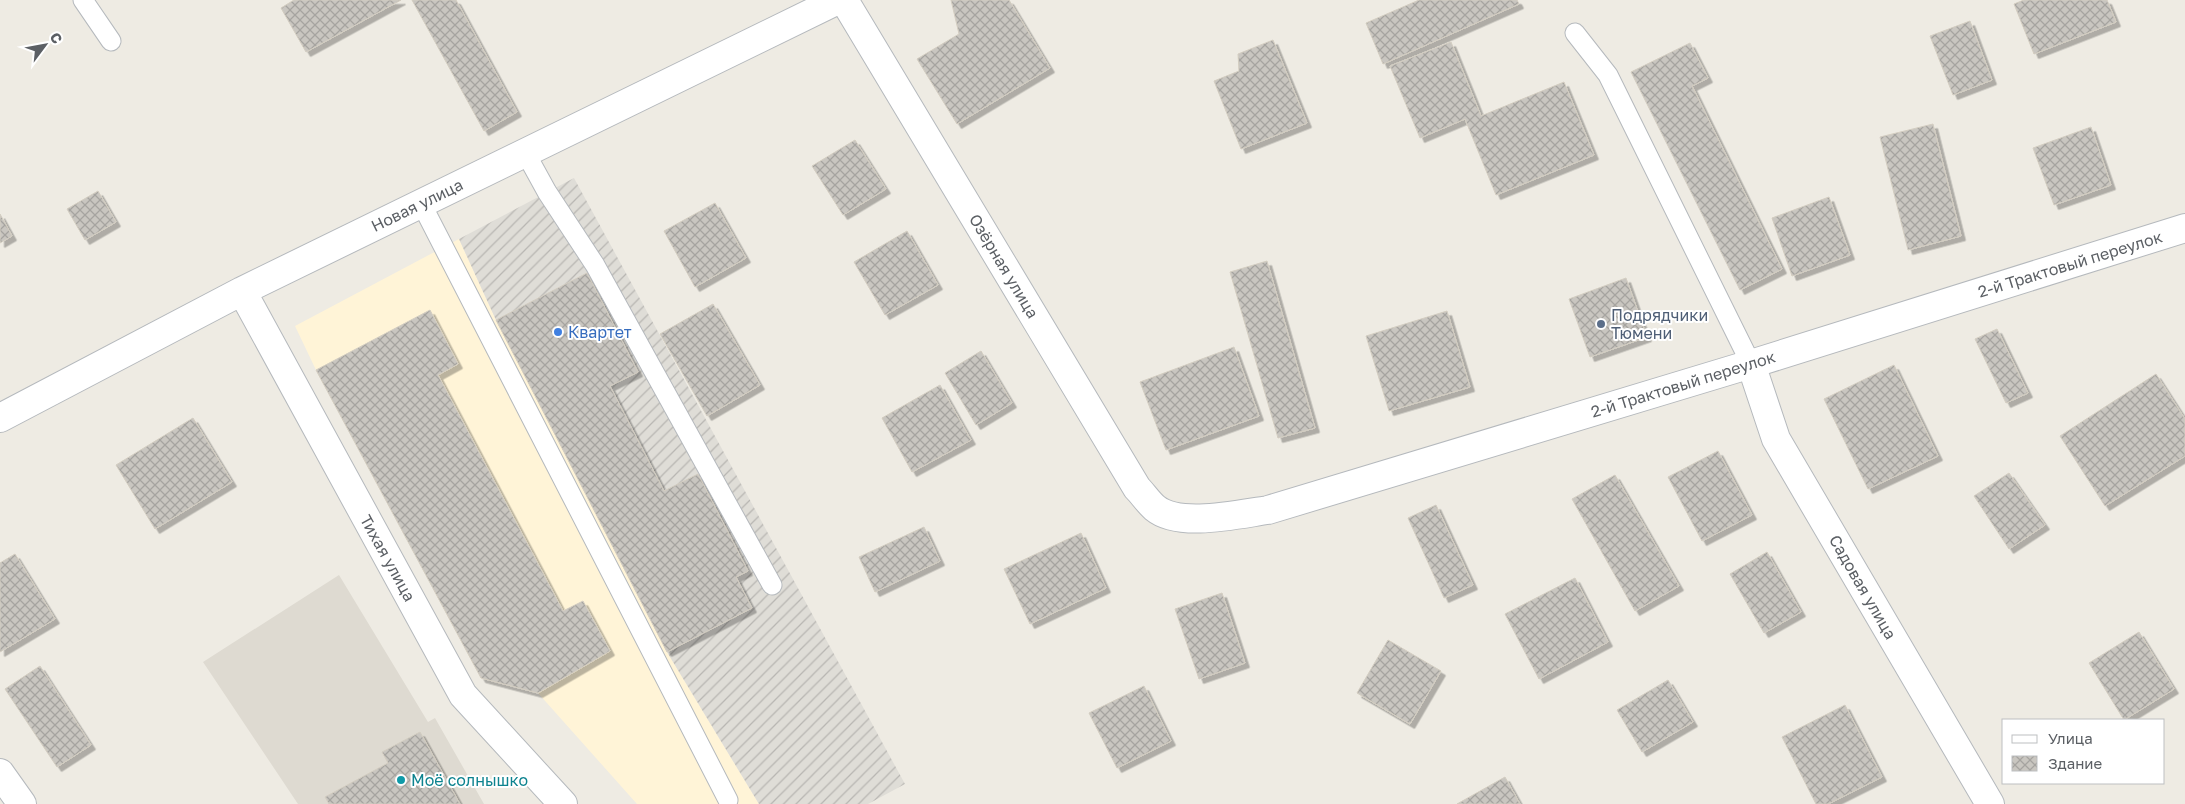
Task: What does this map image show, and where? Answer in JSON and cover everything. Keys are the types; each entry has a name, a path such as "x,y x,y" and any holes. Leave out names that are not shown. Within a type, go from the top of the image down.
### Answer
{"street":[{"name":"Новая улица","path":"0,418 242,291 838,0"},
{"name":"Озёрная улица","path":"844,0 1137,488 1156,509 1176,517"},
{"name":"2-й Трактовый переулок","path":"1176,517 1221,518 1268,510 1751,364 2185,228"},
{"name":"Тихая улица","path":"242,291 463,694 563,804"},
{"name":"Садовая улица","path":"1751,364 1776,439 1990,804"},
{"path":"0,773 22,804"}],"lane":[{"path":"83,0 111,41"},
{"path":"1575,33 1608,75 1751,364"},
{"path":"525,152 547,192 595,265 772,585"},
{"path":"421,203 728,800"}],"shaded area":[{"name":"Квартет","path":"574,178 905,784 868,804 759,804 667,652 496,320 459,239"},
{"path":"459,239 496,320 667,652 759,804 637,804 538,693 481,678 316,370 295,326"},
{"path":"339,575 428,722 435,718 484,804 298,804 203,662"}],"building":[{"path":"294,0 401,0 306,52 281,8"},
{"path":"412,0 456,0 517,112 484,131"},
{"path":"951,0 1009,0 1050,68 957,124 917,59 959,34"},
{"path":"1419,0 1517,0 1519,4 1383,64 1366,23"},
{"path":"2024,0 2107,0 2116,22 2034,54 2014,4"},
{"path":"1970,21 1992,80 1953,95 1930,36"},
{"path":"1273,40 1307,123 1241,149 1214,81 1239,71 1238,54"},
{"path":"1451,42 1481,116 1564,82 1594,155 1496,195 1465,119 1420,138 1390,66"},
{"path":"1690,43 1708,78 1692,86 1782,269 1740,290 1631,72"},
{"path":"1933,124 1961,236 1908,250 1880,137"},
{"path":"2091,127 2111,185 2054,205 2033,148"},
{"path":"855,140 886,189 843,215 812,166"},
{"path":"98,191 116,222 85,240 67,209"},
{"path":"1829,197 1850,255 1792,276 1772,218"},
{"path":"715,203 746,258 695,287 664,231"},
{"path":"0,214 12,236 0,243"},
{"path":"907,231 938,285 885,315 854,262"},
{"path":"1267,261 1315,428 1278,438 1230,272"},
{"path":"587,273 638,372 610,386 664,491 698,474 748,571 736,577 752,608 667,652 496,320"},
{"path":"1626,278 1647,337 1590,357 1569,299"},
{"path":"713,304 760,385 707,416 660,334"},
{"path":"430,310 458,364 438,375 563,611 583,601 610,651 538,693 481,678 316,370"},
{"path":"1447,311 1470,387 1389,411 1366,336"},
{"path":"1997,329 2028,393 2006,403 1975,339"},
{"path":"1234,347 1259,416 1166,450 1140,382"},
{"path":"981,351 1012,403 976,425 945,373"},
{"path":"1894,365 1938,456 1868,489 1824,399"},
{"path":"2156,374 2185,419 2185,456 2105,506 2060,436"},
{"path":"940,385 971,440 912,472 882,418"},
{"path":"193,418 232,482 155,529 116,465"},
{"path":"1718,451 1752,515 1702,541 1668,477"},
{"path":"2009,473 2045,525 2009,549 1974,496"},
{"path":"1615,475 1679,586 1635,611 1572,499"},
{"path":"1436,505 1473,585 1444,598 1408,518"},
{"path":"924,527 940,561 875,592 859,557"},
{"path":"1081,533 1106,588 1030,624 1004,569"},
{"path":"1767,552 1801,612 1764,633 1730,574"},
{"path":"15,554 55,619 0,652 0,563"},
{"path":"1575,578 1608,642 1539,679 1505,614"},
{"path":"1222,593 1245,663 1199,679 1175,609"},
{"path":"2139,632 2174,689 2123,719 2089,663"},
{"path":"1388,640 1441,671 1410,724 1357,693"},
{"path":"40,666 91,745 57,767 5,689"},
{"path":"1668,680 1693,722 1642,752 1617,710"},
{"path":"1144,686 1171,741 1117,768 1089,713"},
{"path":"1845,705 1882,777 1828,804 1816,804 1782,737"},
{"name":"Моё солнышко","path":"420,732 460,804 329,804 325,797 388,763 382,752"},
{"path":"1505,777 1520,804 1457,804"}],"place":[{"name":"Подрядчики Тюмени","path":"1601,324"},
{"name":"Квартет","path":"558,332"},
{"name":"Моё солнышко","path":"401,780"}]}
